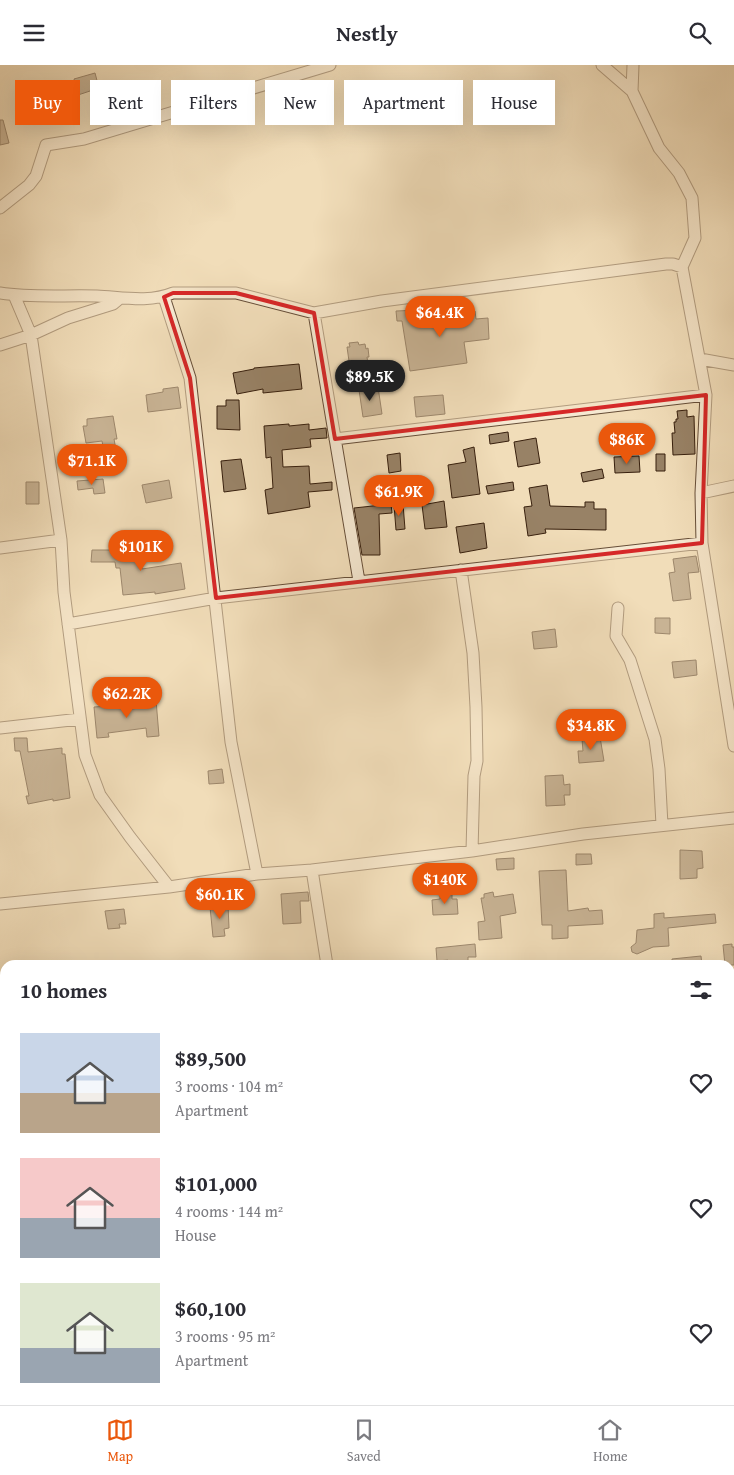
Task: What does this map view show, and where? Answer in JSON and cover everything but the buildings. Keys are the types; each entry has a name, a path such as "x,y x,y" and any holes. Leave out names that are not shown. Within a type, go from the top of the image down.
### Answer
{"street":[{"path":"0,208 29,185 36,176 46,145 84,139 330,65"},
{"path":"602,65 632,91 659,148 679,173 692,198 695,238 682,267 706,395 701,493 702,543 734,746"},
{"path":"632,91 633,65"},
{"path":"0,293 14,295 99,296 119,299 164,297 173,293 236,293 314,313 382,301 666,264 682,267"},
{"path":"14,295 31,335 61,540 68,623 85,755 100,795 169,887"},
{"path":"164,297 190,378 231,742 257,874"},
{"path":"0,345 31,335 68,318 113,304 119,299"},
{"path":"314,313 359,581"},
{"path":"700,359 734,365"},
{"path":"335,439 706,395"},
{"path":"701,493 734,486"},
{"path":"0,549 61,540"},
{"path":"68,623 216,598 702,543"},
{"path":"461,570 473,653 476,707 478,761 474,776 472,851"},
{"path":"618,608 616,636 630,660 655,739 659,769 662,825"},
{"path":"0,728 80,719"},
{"path":"0,903 169,887 257,874 312,870 472,851 583,834 734,818"},
{"path":"312,870 326,960"}],"highlighted area":[{"path":"173,293 236,293 314,313 335,439 706,395 702,543 216,598 190,378 164,297"}]}
